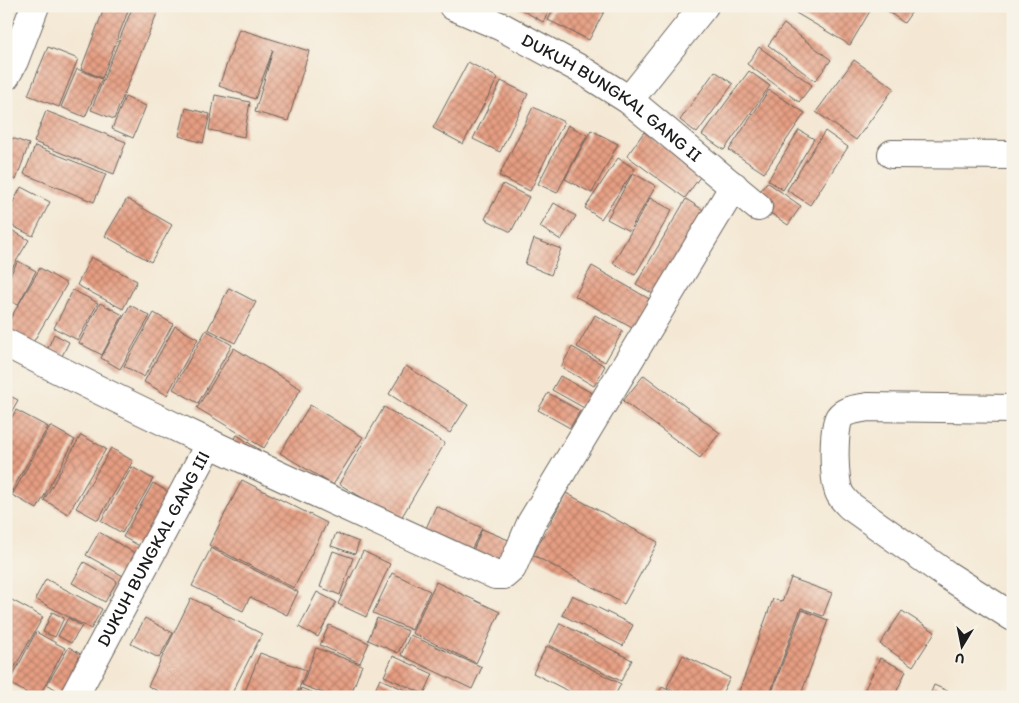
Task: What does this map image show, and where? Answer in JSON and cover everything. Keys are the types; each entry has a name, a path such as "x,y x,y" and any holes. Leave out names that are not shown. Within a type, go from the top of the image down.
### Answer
{"street":[{"path":"6,76 14,61 35,6"},
{"name":"DUKUH BUNGKAL GANG II","path":"452,6 502,27 580,69 629,100 758,207"},
{"path":"629,100 704,6"},
{"path":"892,154 1013,155"},
{"path":"210,443 495,575 504,575 512,568 531,523 734,186"},
{"name":"DUKUH BUNGKAL GANG III","path":"6,343 91,387 210,443 74,697"},
{"path":"1013,409 868,408 846,412 840,418 835,435 834,475 839,494 850,506 947,575 1013,617"}],"building":[{"path":"105,6 130,6 102,78 81,69"},
{"path":"133,6 160,6 114,119 91,110"},
{"path":"515,6 552,6 543,22"},
{"path":"555,6 607,6 589,40 548,20"},
{"path":"800,6 873,6 850,45 796,13"},
{"path":"881,6 916,6 904,23"},
{"path":"784,24 831,60 815,81 768,45"},
{"path":"239,29 309,51 288,121 255,112 273,50 255,99 219,86"},
{"path":"48,47 78,59 59,107 28,95"},
{"path":"759,47 812,85 799,102 747,64"},
{"path":"854,60 894,88 856,140 816,112"},
{"path":"468,62 498,78 463,144 433,128"},
{"path":"77,69 102,79 85,117 61,107"},
{"path":"715,71 733,84 697,133 680,120"},
{"path":"749,71 770,86 724,150 702,135"},
{"path":"501,81 528,94 500,152 473,139"},
{"path":"769,90 805,113 764,173 729,150"},
{"path":"215,95 250,102 244,137 209,130"},
{"path":"125,97 146,106 133,138 112,129"},
{"path":"533,107 564,122 530,191 499,176"},
{"path":"186,108 210,114 203,143 179,136"},
{"path":"46,111 126,142 114,174 34,142"},
{"path":"568,125 587,135 557,193 538,184"},
{"path":"591,130 618,144 592,193 565,179"},
{"path":"799,130 814,139 783,190 768,180"},
{"path":"825,131 848,147 810,205 787,190"},
{"path":"644,132 702,174 685,198 627,156"},
{"path":"12,138 29,144 16,180 6,176 6,153"},
{"path":"35,146 106,174 94,202 24,174"},
{"path":"618,158 635,169 601,219 585,208"},
{"path":"633,173 656,186 629,231 607,219"},
{"path":"767,182 801,206 788,225 753,201"},
{"path":"503,184 529,197 511,232 485,219"},
{"path":"21,187 50,202 33,236 6,223 6,216"},
{"path":"650,198 672,210 635,275 613,263"},
{"path":"127,199 172,225 151,262 105,236"},
{"path":"686,199 711,215 662,299 636,284"},
{"path":"554,203 576,216 561,240 540,227"},
{"path":"6,227 29,240 6,278"},
{"path":"534,239 561,249 551,275 525,264"},
{"path":"91,257 137,281 123,309 77,285"},
{"path":"18,261 36,271 18,305 6,299 6,282"},
{"path":"592,266 658,304 641,333 575,296"},
{"path":"40,268 67,284 28,351 6,338 6,326"},
{"path":"229,288 256,302 235,343 208,329"},
{"path":"73,290 98,303 78,340 54,328"},
{"path":"100,303 123,315 102,355 79,343"},
{"path":"130,305 150,316 120,369 101,358"},
{"path":"154,313 173,324 144,377 124,366"},
{"path":"595,315 623,331 605,362 577,347"},
{"path":"175,326 198,339 167,395 144,382"},
{"path":"206,330 232,345 198,403 173,389"},
{"path":"54,334 69,342 58,364 44,357"},
{"path":"572,347 605,366 594,386 561,367"},
{"path":"234,348 301,389 264,448 197,408"},
{"path":"406,366 468,405 450,433 389,394"},
{"path":"644,375 720,433 700,458 623,401"},
{"path":"560,376 594,394 586,409 552,390"},
{"path":"548,393 580,411 570,428 538,410"},
{"path":"6,394 18,400 6,422"},
{"path":"310,405 363,437 333,485 280,453"},
{"path":"384,407 445,443 400,520 339,484"},
{"path":"16,410 48,427 10,494 6,492 6,427"},
{"path":"50,426 75,440 37,509 12,495"},
{"path":"81,435 106,449 68,514 44,500"},
{"path":"237,435 260,450 253,461 230,446"},
{"path":"111,448 133,461 98,520 76,508"},
{"path":"132,467 153,479 122,533 101,521"},
{"path":"242,480 327,523 294,588 209,545"},
{"path":"153,483 177,497 147,550 123,537"},
{"path":"566,493 658,542 624,604 533,555"},
{"path":"436,506 482,528 468,556 423,535"},
{"path":"482,529 511,541 500,568 471,555"},
{"path":"99,532 145,559 132,581 86,555"},
{"path":"336,533 359,542 355,554 331,546"},
{"path":"211,548 298,592 287,615 250,597 243,611 192,586"},
{"path":"333,551 353,558 340,595 320,587"},
{"path":"363,551 390,564 366,617 338,604"},
{"path":"84,562 117,581 105,602 72,583"},
{"path":"392,573 430,591 412,630 373,613"},
{"path":"791,578 832,593 823,616 801,608 769,697 737,697 773,599 782,602"},
{"path":"46,579 102,609 91,629 35,599"},
{"path":"436,582 500,612 476,663 412,633"},
{"path":"317,592 336,602 318,637 299,627"},
{"path":"572,595 633,625 623,646 562,615"},
{"path":"191,598 262,634 230,697 169,697 148,686"},
{"path":"10,599 43,617 11,674 6,672 6,606"},
{"path":"802,610 828,620 800,697 770,697"},
{"path":"902,611 935,632 913,666 880,644"},
{"path":"52,612 64,618 55,637 43,632"},
{"path":"68,618 82,626 71,643 58,636"},
{"path":"145,618 173,633 159,658 131,644"},
{"path":"377,618 408,631 398,653 368,640"},
{"path":"560,623 632,660 621,681 549,645"},
{"path":"329,625 369,643 360,663 320,645"},
{"path":"36,632 65,648 39,697 34,697 9,683"},
{"path":"410,635 482,667 472,689 401,655"},
{"path":"547,646 621,684 614,697 580,697 533,673"},
{"path":"69,647 92,661 68,697 47,684"},
{"path":"316,648 362,665 350,697 333,697 302,685"},
{"path":"260,653 306,670 296,697 243,697"},
{"path":"683,655 730,678 720,697 687,697 667,687"},
{"path":"393,656 433,674 424,694 384,676"},
{"path":"880,658 906,671 894,697 861,697"},
{"path":"380,679 421,697 372,697"},
{"path":"934,685 961,697 929,697"},
{"path":"662,687 683,697 657,697"},
{"path":"301,688 324,697 298,697"}]}
